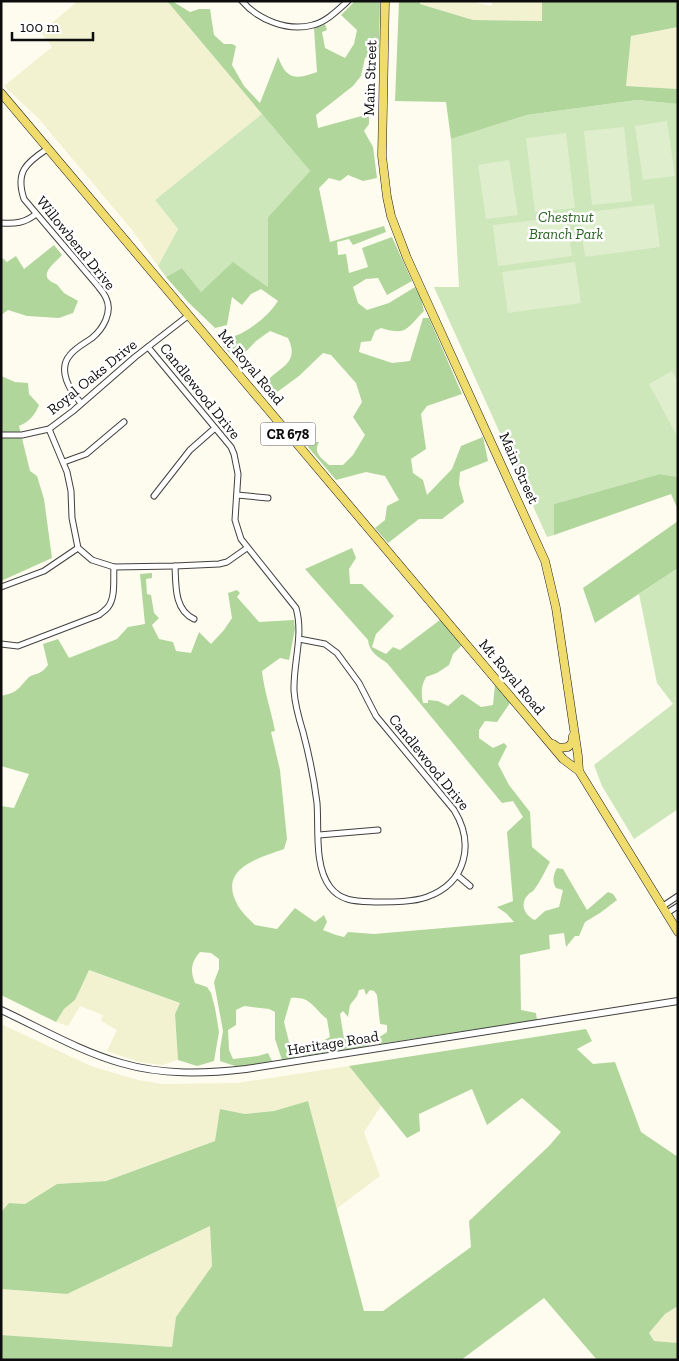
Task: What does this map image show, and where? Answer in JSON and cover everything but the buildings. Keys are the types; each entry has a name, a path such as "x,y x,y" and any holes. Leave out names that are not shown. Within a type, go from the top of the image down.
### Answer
{"main road":[{"name":"Main Street","path":"386,1 382,156 391,216 407,258 545,561 556,608 579,771 678,932"},
{"name":"Mt Royal Road","path":"1,93 566,762 579,771"},
{"path":"548,740 558,748 568,747 573,738 573,721"}],"street":[{"path":"242,1 249,10 265,19 296,28 314,25 329,17 348,1"},
{"name":"Willowbend Drive","path":"47,149 32,159 20,180 20,188 24,199 107,298 108,313 106,322 94,337 69,355 66,363 67,384 81,403"},
{"path":"1,223 22,223 36,214"},
{"name":"Royal Oaks Drive","path":"1,435 22,435 48,429 190,315"},
{"name":"Candlewood Drive","path":"148,347 226,440 234,454 238,474 236,524 241,539 296,608 299,618 299,639 294,693 312,769 320,865 324,878 339,897 348,900 382,902 425,898 448,886 461,867 465,844 462,822 376,716 359,683 337,653 325,644 299,639"},
{"path":"64,462 86,454 124,422"},
{"path":"154,496 190,450 215,428"},
{"path":"48,429 64,462 70,480 72,518 78,548 92,560 114,567 175,566 227,562 248,548"},
{"path":"237,495 268,498"},
{"path":"1,587 49,568 78,548"},
{"path":"175,566 179,604 188,616 194,618"},
{"path":"1,644 18,646 99,614 109,606 111,601 114,567"},
{"path":"319,835 378,830"},
{"path":"457,875 470,886"},
{"path":"665,909 678,896"},
{"path":"665,909 678,906"},
{"name":"Heritage Road","path":"1,1010 88,1050 119,1062 154,1070 200,1073 246,1069 678,1001"}],"green space":[{"path":"78,1 167,1 262,114 155,200 178,229 158,266 132,230 39,119 4,86 52,47 41,32"},
{"path":"167,1 172,1 190,12 199,9 210,9 214,35 224,44 236,46 232,65 244,86 260,103 278,57 288,74 293,76 303,76 317,72 314,29 325,24 327,30 322,32 325,48 345,58 354,44 357,30 341,15 355,1 380,1 379,49 365,58 361,76 353,86 316,115 318,128 369,114 369,124 364,131 373,147 377,178 363,181 348,175 340,181 329,178 319,188 330,242 384,226 386,232 353,245 349,239 337,242 338,255 346,254 349,273 368,267 362,248 392,237 412,281 387,295 378,278 366,279 353,287 358,303 367,310 389,303 415,287 421,298 424,311 406,329 396,331 381,328 375,331 371,341 361,342 359,352 392,363 410,361 423,318 429,318 462,394 427,406 421,414 426,449 411,459 413,473 423,480 427,495 452,469 461,446 483,437 488,461 460,472 459,484 464,502 442,519 419,519 388,543 375,528 385,520 387,506 399,500 385,476 366,472 336,480 308,447 311,442 319,442 317,452 323,460 329,465 343,465 353,455 365,435 353,417 362,402 356,383 331,355 323,353 299,376 269,398 262,391 265,383 283,368 291,356 288,338 270,331 256,341 237,361 223,346 229,339 247,330 262,319 278,301 261,289 251,294 242,305 232,297 227,325 215,328 166,277 182,268 201,292 233,262 268,287 268,217 310,171"},
{"path":"399,1 420,1 420,4 473,20 542,21 542,1 678,1 678,27 631,36 626,86 678,89 678,104 637,100 527,115 451,139 446,102 395,101"},
{"path":"420,1 476,1 477,3 491,6 493,1 542,1 543,21 473,20 420,4"},
{"path":"678,27 678,89 626,86 631,36"},
{"name":"Chestnut Branch Park","path":"637,100 678,104 678,477 660,474 554,504 554,535 547,537 434,287 459,287 451,139 527,115"},
{"path":"262,114 310,171 268,217 268,287 234,263 201,292 182,268 166,277 158,266 178,229 155,200"},
{"path":"667,121 675,176 643,180 635,126"},
{"path":"624,127 632,201 592,205 584,131"},
{"path":"566,133 575,208 535,212 526,138"},
{"path":"509,160 518,215 486,219 478,165"},
{"path":"654,204 660,247 585,257 579,213"},
{"path":"566,216 572,256 498,266 493,225"},
{"path":"54,245 62,255 48,270 47,278 64,293 78,301 73,313 59,318 27,316 8,310 1,315 1,257 7,262 16,256 24,269"},
{"path":"575,262 581,303 508,313 502,272"},
{"path":"672,371 678,382 678,438 649,384"},
{"path":"1,376 15,382 28,383 29,394 39,405 31,418 19,426 30,471 37,476 44,499 52,558 1,581"},
{"path":"660,474 678,477 678,510 671,494 554,535 554,504"},
{"path":"678,521 678,568 595,623 583,588"},
{"path":"352,548 356,558 349,569 350,584 362,584 394,616 376,634 372,647 386,654 393,647 400,650 440,620 462,645 453,654 449,665 437,673 426,677 422,690 423,703 428,703 428,700 438,701 448,706 462,694 481,707 493,705 495,684 510,703 497,722 485,721 479,730 479,738 493,748 504,743 507,746 498,764 509,785 530,812 532,847 550,862 534,890 525,898 524,909 528,916 535,920 545,911 559,907 563,890 556,888 554,883 557,868 563,869 587,910 608,892 613,894 617,900 585,922 579,936 575,936 566,947 564,933 549,935 550,949 520,955 521,1010 536,1013 537,1020 379,1044 378,1038 387,1032 387,1025 380,1024 377,995 374,991 370,990 366,995 364,989 359,990 350,1005 348,1017 343,1011 340,1014 344,1039 356,1043 368,1041 369,1046 303,1056 303,1047 317,1044 330,1037 327,1019 308,1001 291,998 284,1022 289,1042 294,1047 295,1058 282,1060 275,1039 275,1012 269,1009 244,1006 236,1010 236,1025 228,1030 229,1050 233,1059 268,1053 272,1061 238,1067 220,1061 223,1031 214,982 219,969 219,959 211,953 200,952 193,963 192,974 195,983 207,987 211,993 219,1032 214,1061 197,1066 178,1060 175,1014 180,1003 89,970 75,1000 64,1009 56,1022 1,995 1,806 14,808 29,774 1,766 1,696 17,690 28,678 40,673 48,665 43,644 58,639 69,658 117,639 128,627 145,624 140,574 152,573 152,578 146,579 147,594 151,595 154,613 159,618 152,625 159,639 173,642 176,651 191,653 199,632 211,644 232,618 228,593 237,590 240,593 237,597 259,622 294,620 295,629 289,660 280,658 262,671 275,731 271,732 280,770 287,839 284,849 263,856 244,866 237,873 233,881 233,892 237,904 255,925 277,929 295,908 315,922 324,915 327,922 323,930 344,937 348,932 374,934 514,922 497,907 513,901 507,832 523,817 513,801 502,803 387,663 372,651 368,640 305,569"},
{"path":"678,568 678,809 634,839 602,786 594,765 673,704 657,683 639,594"},
{"path":"88,970 180,1003 175,1014 178,1060 162,1065 139,1062 107,1051 117,1030 101,1021 103,1015 80,1006 68,1026 56,1022 64,1009 75,1000"},
{"path":"1,1024 91,1066 138,1080 163,1084 237,1083 349,1066 381,1106 364,1132 380,1176 336,1209 308,1101 274,1111 245,1114 220,1109 215,1141 105,1181 57,1184 25,1204 9,1203 1,1212"},
{"path":"586,1029 592,1041 577,1049 593,1064 615,1062 641,1132 678,1157 678,1306 665,1314 649,1333 654,1341 678,1343 678,1360 597,1360 544,1298 461,1360 1,1360 1,1335 172,1347 176,1317 212,1266 210,1226 67,1294 1,1289 1,1212 9,1203 25,1204 57,1184 106,1181 215,1141 220,1109 245,1114 274,1111 308,1101 364,1311 383,1311 471,1247 469,1221 549,1146 561,1132 522,1098 487,1125 472,1089 419,1114 420,1131 407,1138 349,1066"},
{"path":"210,1226 212,1266 176,1317 172,1347 1,1335 1,1289 67,1294"},
{"path":"678,1306 678,1343 654,1341 649,1333 665,1314"}]}
